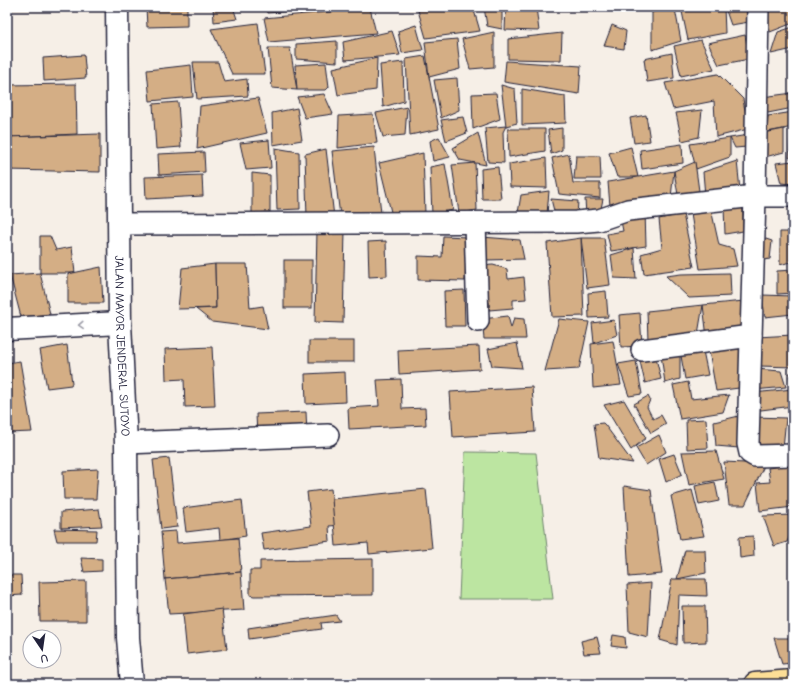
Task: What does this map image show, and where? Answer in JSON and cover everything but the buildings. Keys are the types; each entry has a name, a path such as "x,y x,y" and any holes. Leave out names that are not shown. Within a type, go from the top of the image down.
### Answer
{"main road":[{"name":"JALAN MAYOR JENDERAL SUTOYO","path":"117,7 120,323 126,443 128,638 132,684"},
{"path":"7,329 120,323"},
{"path":"762,684 793,681"}],"street":[{"path":"758,7 756,196 748,444 750,453 755,456 793,455"},
{"path":"120,224 475,223 598,220 628,210 756,196 793,196"},
{"path":"475,223 478,321"},
{"path":"642,350 751,336"},
{"path":"126,443 328,435"}],"green space":[{"path":"465,452 536,453 553,599 459,599"}]}
